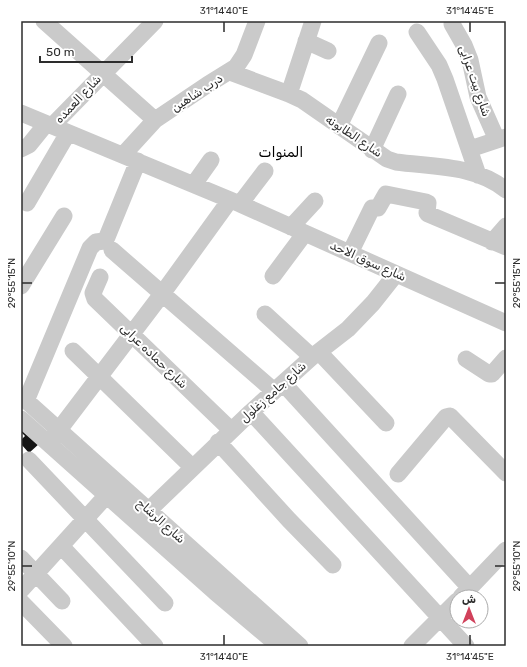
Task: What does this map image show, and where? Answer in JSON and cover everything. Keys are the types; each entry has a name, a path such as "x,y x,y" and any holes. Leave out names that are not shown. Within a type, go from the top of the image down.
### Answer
{"street":[{"path":"44,21 101,74 155,120"},
{"name":"شارع العمده","path":"21,149 29,145 155,21"},
{"name":"درب شاهين","path":"24,398 90,248 96,242 104,241 107,237 131,158 155,120 236,67 244,55 257,21"},
{"path":"289,94 313,21"},
{"name":"شارع بيت عرابى","path":"452,24 464,44 470,60 478,97 502,138"},
{"path":"417,32 445,79 470,149 496,180"},
{"path":"306,41 328,51"},
{"path":"338,126 379,43"},
{"name":"شارع الطابونه","path":"230,72 289,94 372,150 396,162 454,168 496,180"},
{"path":"372,150 398,94"},
{"name":"شارع سوق الاحد","path":"21,113 194,184 506,323"},
{"path":"27,204 68,133"},
{"path":"470,149 502,138"},
{"path":"194,184 211,160"},
{"path":"48,444 98,376 235,202 265,171"},
{"path":"350,253 372,208 378,208 386,194 426,202 428,204 428,214 499,245 506,226"},
{"path":"273,276 315,201"},
{"path":"21,286 64,216"},
{"path":"112,250 162,294 278,387 462,589"},
{"name":"شارع جامع زغلول","path":"149,510 218,442 278,387 315,355 348,330 374,303 396,274"},
{"name":"شارع حماده عرابى","path":"100,277 93,296 231,430"},
{"path":"265,314 315,355 386,423"},
{"path":"73,351 192,467"},
{"path":"466,359 488,374 492,374 506,358"},
{"name":"شارع الرشاح","path":"24,398 300,646"},
{"path":"251,412 466,646"},
{"path":"398,474 446,417 450,416 506,473"},
{"name":"شارع الرشاح","path":"23,424 107,495 215,592 279,646"},
{"path":"218,442 288,520 333,565"},
{"path":"29,460 165,603"},
{"path":"21,590 62,547 107,495"},
{"path":"62,547 155,646"},
{"path":"468,589 506,550"},
{"path":"21,558 62,601"},
{"path":"21,602 64,646"},
{"path":"412,646 449,610"}],"building":[{"path":"28,427 40,443 29,453 21,444 21,440 25,436 21,432"}],"district":[{"name":"المنوات","path":"281,152"}]}
